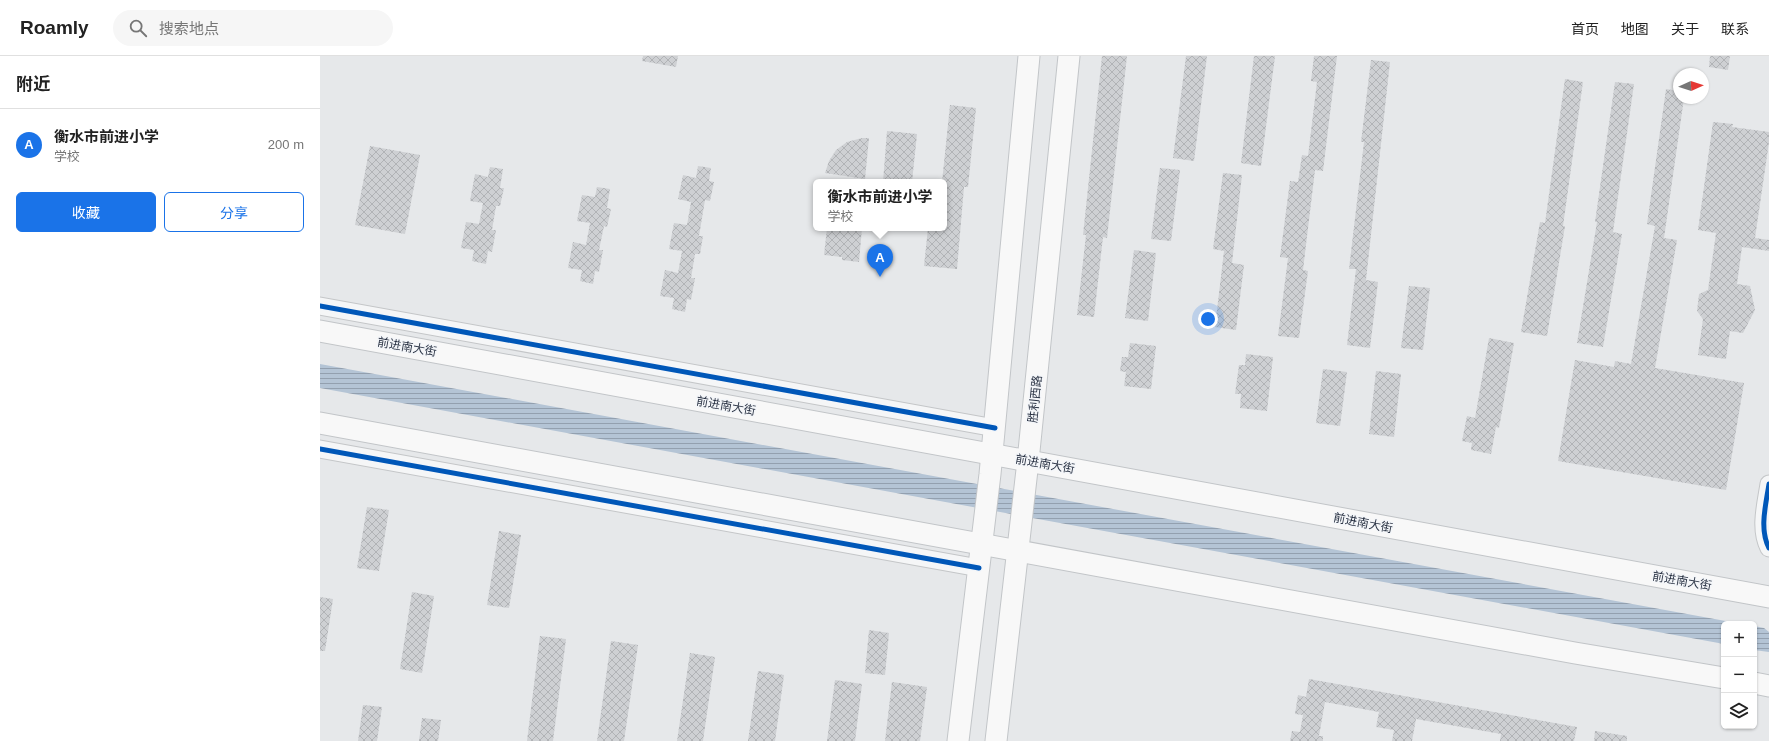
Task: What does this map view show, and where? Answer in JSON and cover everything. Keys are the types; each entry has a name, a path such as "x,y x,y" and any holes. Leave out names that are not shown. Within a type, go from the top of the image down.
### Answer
{"main road":[{"path":"958,741 986,518 1030,56"},
{"name":"胜利西路","path":"996,741 1027,469 1069,56"},
{"name":"前进南大街","path":"320,332 991,464 1769,597"},
{"path":"320,424 1575,653 1721,677"},
{"path":"1757,684 1769,686"}],"street":[{"path":"320,306 995,428"},
{"path":"320,449 979,568"},
{"path":"1769,484 1764,526 1765,540 1769,548"}],"water":[{"path":"320,364 1726,621 1721,621 1721,643 320,388"},
{"path":"1757,627 1764,628 1769,632 1769,652 1757,650"}],"building":[{"path":"643,56 678,56 676,67 642,61"},
{"path":"1102,56 1127,56 1107,238 1103,237 1094,317 1077,315 1086,235 1083,235"},
{"path":"1186,56 1207,56 1194,161 1173,158"},
{"path":"1254,56 1275,56 1261,166 1241,163"},
{"path":"1314,56 1337,56 1323,171 1315,170 1303,270 1308,271 1299,338 1278,336 1288,258 1280,257 1290,181 1298,182 1302,155 1308,156 1317,82 1311,81"},
{"path":"1710,56 1730,56 1728,70 1709,67"},
{"path":"1371,60 1390,62 1366,280 1378,282 1370,348 1347,345 1356,269 1349,269 1364,142 1361,142"},
{"path":"1565,79 1583,82 1563,226 1565,226 1547,336 1521,332 1540,222 1545,223"},
{"path":"1615,82 1634,84 1613,232 1622,234 1603,347 1577,343 1597,222 1595,222"},
{"path":"1666,89 1673,90 1673,104 1683,104 1664,238 1677,240 1655,368 1744,383 1726,490 1558,461 1575,360 1614,367 1615,361 1631,364 1655,226 1647,224"},
{"path":"950,105 976,108 968,187 964,187 957,269 924,266 928,231 947,231 947,179 942,179"},
{"path":"1713,122 1733,124 1732,127 1769,132 1769,142 1755,238 1769,240 1769,251 1742,247 1737,284 1750,286 1755,310 1743,333 1730,331 1726,359 1698,355 1703,319 1697,311 1699,294 1708,290 1716,233 1698,230"},
{"path":"887,131 917,134 912,179 883,179"},
{"path":"862,138 869,138 865,179 825,173 829,161 836,150 847,142"},
{"path":"370,146 420,155 405,234 355,225"},
{"path":"698,166 711,168 709,181 714,182 710,201 705,200 699,236 703,236 700,254 695,254 691,278 695,278 691,300 687,299 685,312 672,309 674,298 660,296 665,270 678,273 682,251 669,249 674,223 687,225 691,202 678,199 683,175 696,178"},
{"path":"490,167 503,169 500,188 504,188 500,206 496,206 492,230 496,230 492,252 488,251 486,264 472,261 474,250 461,248 466,222 479,224 483,203 470,201 475,174 488,177"},
{"path":"1160,168 1180,170 1171,241 1151,239"},
{"path":"1223,173 1242,175 1232,263 1244,265 1236,330 1215,327 1224,251 1213,249"},
{"path":"597,187 610,189 607,208 611,209 607,227 604,226 599,250 603,250 599,272 595,271 593,284 580,281 582,270 568,268 573,242 586,245 590,223 577,221 582,195 595,197"},
{"path":"827,231 862,231 859,262 842,260 842,257 824,255"},
{"path":"1134,250 1156,253 1148,321 1125,318"},
{"path":"1409,286 1430,288 1423,350 1401,348"},
{"path":"1489,338 1514,343 1499,428 1496,427 1491,454 1471,450 1472,443 1462,441 1467,416 1475,418"},
{"path":"1130,343 1156,346 1151,389 1124,386 1126,372 1120,371 1122,357 1128,357"},
{"path":"1246,354 1273,357 1267,411 1240,408 1241,394 1235,394 1239,365 1245,365"},
{"path":"1323,369 1347,372 1340,426 1316,423"},
{"path":"1376,371 1401,374 1394,437 1369,434"},
{"path":"367,507 389,510 379,571 357,568"},
{"path":"499,531 521,535 509,608 487,605"},
{"path":"412,592 434,596 422,673 400,669"},
{"path":"320,597 333,599 325,651 320,651"},
{"path":"869,630 889,633 885,675 865,673"},
{"path":"540,636 566,639 553,741 527,741"},
{"path":"611,641 638,645 624,741 597,741"},
{"path":"690,653 715,657 703,741 677,741"},
{"path":"758,671 784,675 775,741 748,741"},
{"path":"1309,679 1577,727 1574,741 1500,741 1501,734 1416,719 1412,741 1392,741 1394,730 1376,727 1379,712 1325,702 1319,736 1323,736 1323,741 1290,741 1292,731 1300,732 1303,715 1295,714 1298,695 1306,697"},
{"path":"835,680 862,684 855,741 827,741"},
{"path":"892,682 927,687 920,741 885,741"},
{"path":"363,705 382,707 377,741 358,741"},
{"path":"422,718 441,720 438,741 419,741"},
{"path":"1595,731 1627,736 1627,741 1594,741"}],"cycle path":[{"path":"320,306 995,428"},
{"path":"320,449 979,568"},
{"path":"1769,484 1764,516 1764,533 1769,548"}],"place":[{"name":"衡水市前进小学","path":"880,277"}]}
